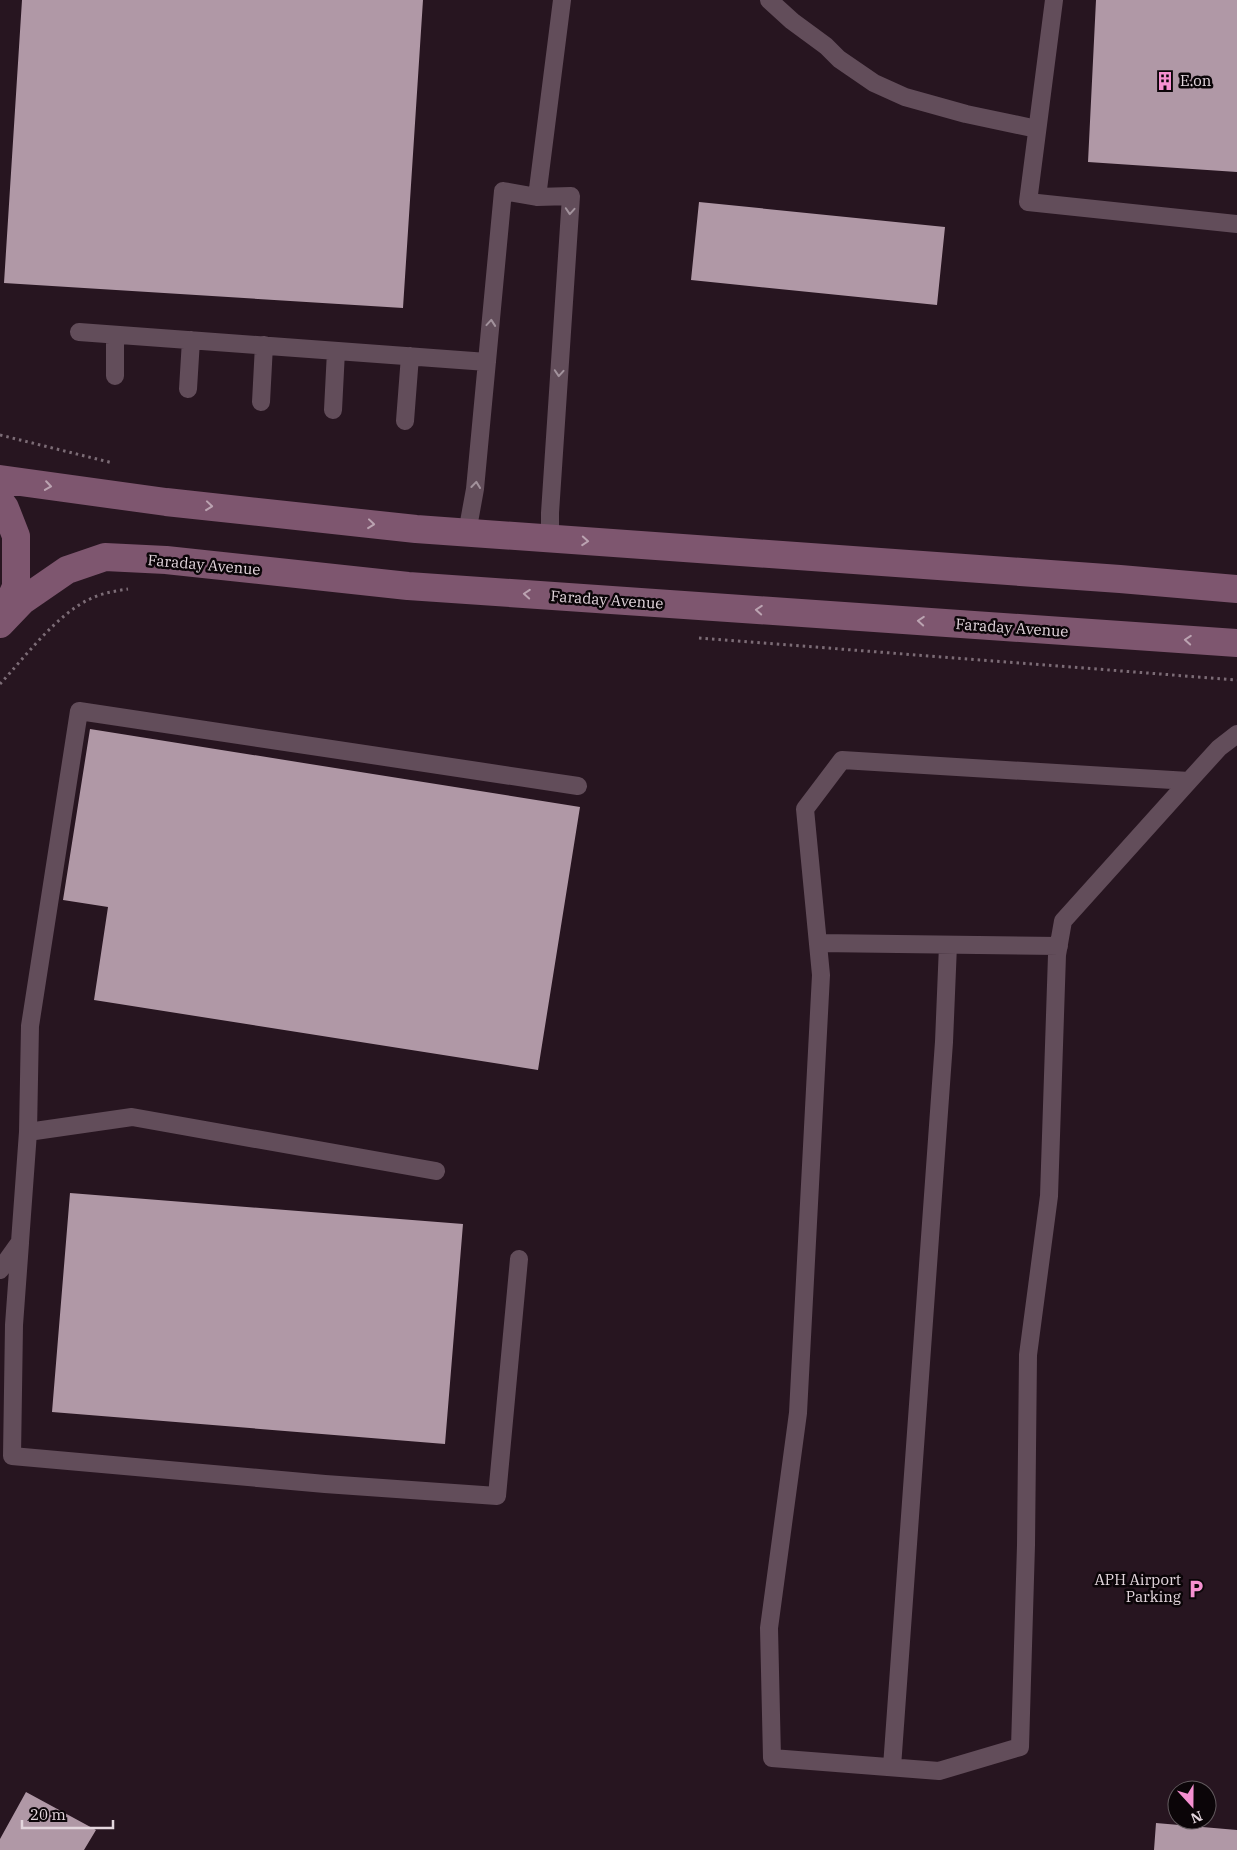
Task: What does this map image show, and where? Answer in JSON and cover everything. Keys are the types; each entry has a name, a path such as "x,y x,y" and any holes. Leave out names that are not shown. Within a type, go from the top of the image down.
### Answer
{"street":[{"path":"0,479 175,503 416,529 1100,577 1237,589"},
{"path":"0,501 6,508 16,536 16,587 0,623"},
{"name":"Faraday Avenue","path":"0,623 22,601 67,570 105,557 166,560 418,587 1237,643"}],"lane":[{"path":"537,197 562,0"},
{"path":"769,0 792,21 826,46 839,59 874,83 905,97 966,114 1037,129"},
{"path":"1054,0 1028,202 1237,224"},
{"path":"467,532 475,490 503,191 537,197 571,196 550,513 550,538"},
{"path":"80,332 487,362"},
{"path":"115,335 115,376"},
{"path":"188,389 191,340"},
{"path":"261,402 264,345"},
{"path":"333,410 336,351"},
{"path":"405,420 410,356"},
{"path":"519,1259 497,1496 325,1484 12,1456 7,1325 20,1242 28,1132 30,1026 79,711 578,786"},
{"path":"1189,781 842,760 805,810 821,975 798,1413 769,1628 772,1758 940,1771 1020,1747 1026,1545 1028,1355 1049,1196 1056,955 1063,921 1219,748 1237,734"},
{"path":"818,943 1058,946"},
{"path":"892,1767 943,1052 948,945"},
{"path":"28,1132 132,1117 436,1171"},
{"path":"0,1270 20,1242"}],"path":[{"path":"91,457 95,492"},
{"path":"105,557 108,592"},
{"path":"0,684 58,621 89,599 108,592 130,589"},
{"path":"692,637 1237,680"}],"building":[{"path":"22,0 423,0 403,308 4,283"},
{"name":"E.on","path":"1096,0 1237,0 1237,172 1088,162"},
{"path":"699,202 945,227 937,305 691,280"},
{"path":"90,729 580,807 538,1070 94,1000 108,907 63,900"},
{"path":"70,1193 463,1224 445,1444 52,1412"},
{"path":"26,1792 96,1830 84,1850 0,1850 0,1839"},
{"path":"1156,1823 1167,1824 1167,1830 1217,1830 1217,1828 1237,1830 1237,1850 1154,1850"}],"place":[{"name":"E.on","path":"1165,81"},
{"name":"APH Airport Parking","path":"1196,1589"}]}
